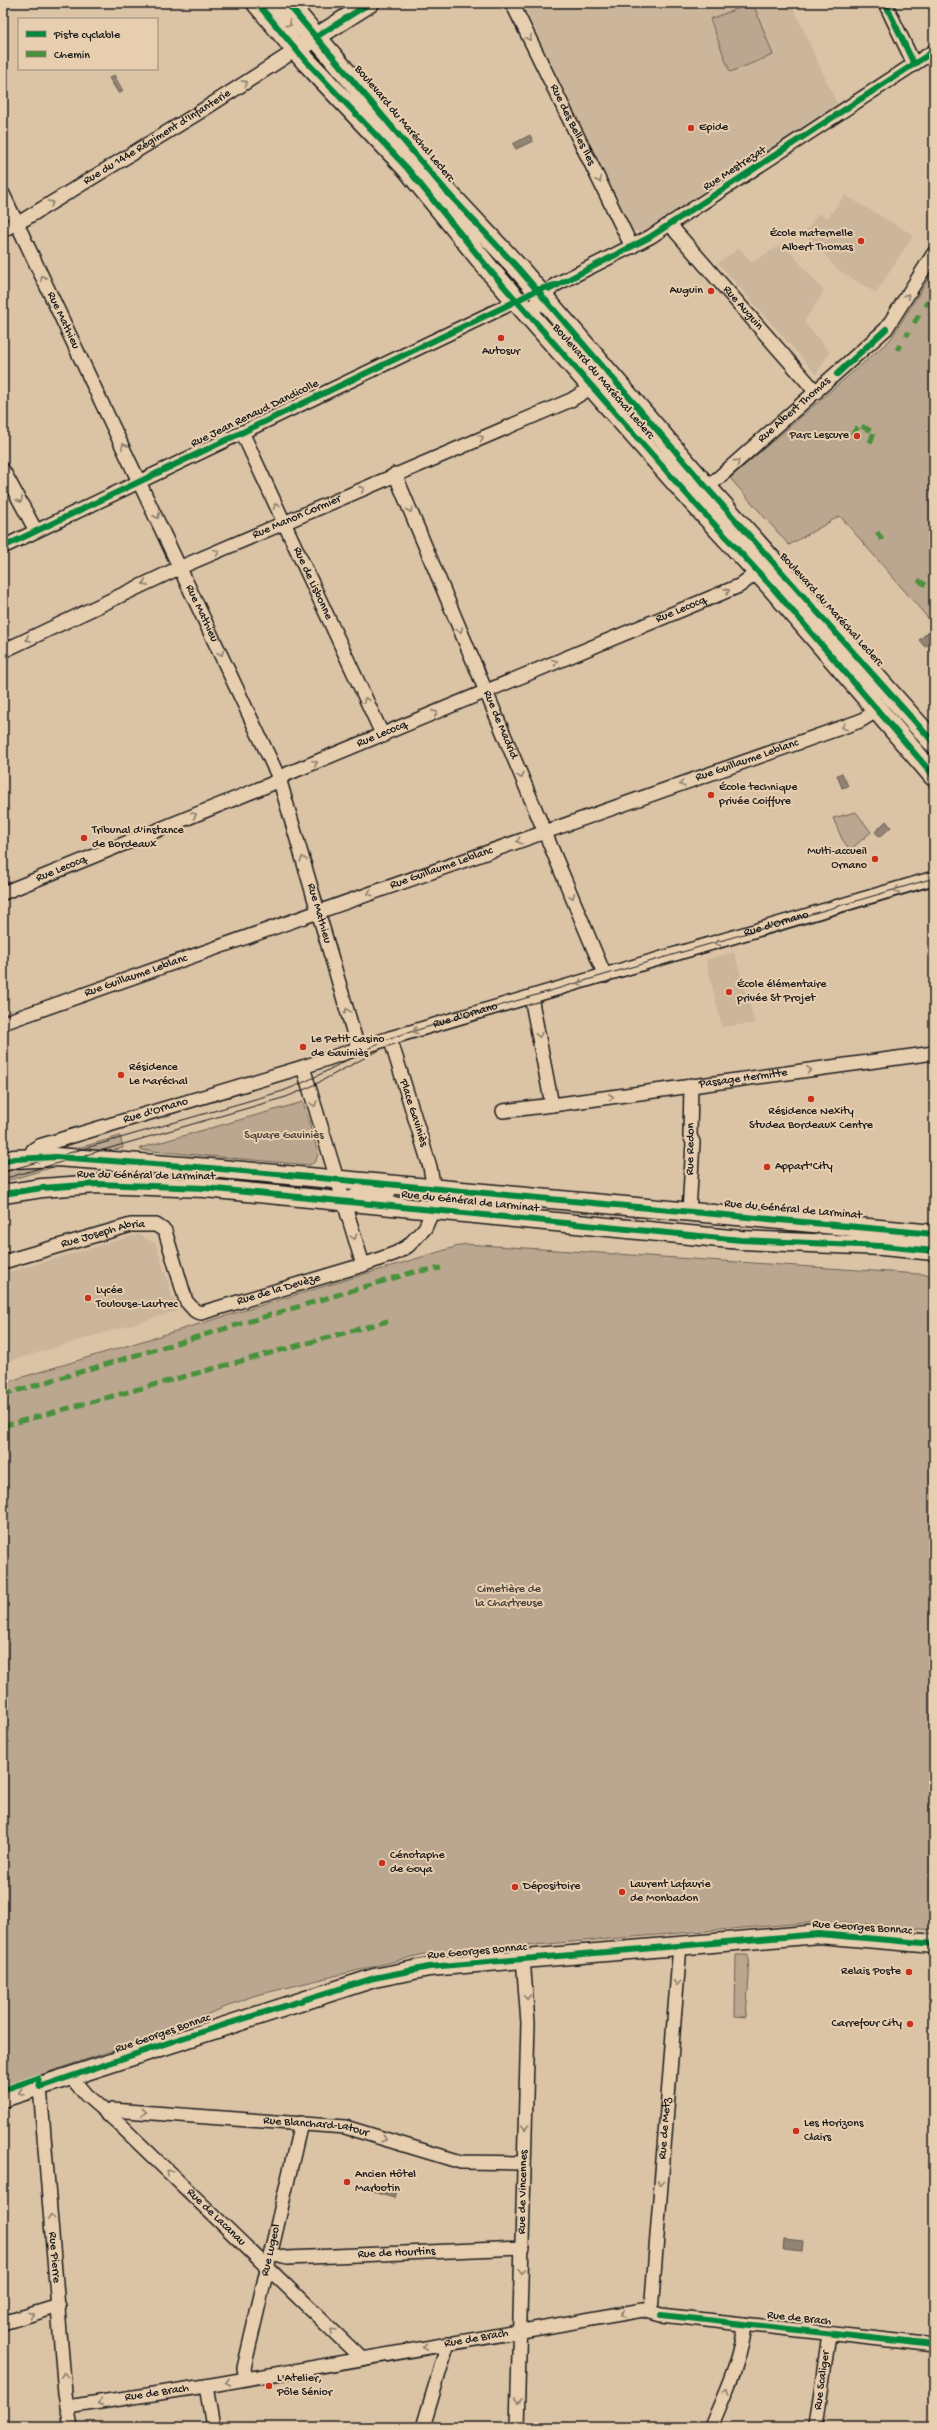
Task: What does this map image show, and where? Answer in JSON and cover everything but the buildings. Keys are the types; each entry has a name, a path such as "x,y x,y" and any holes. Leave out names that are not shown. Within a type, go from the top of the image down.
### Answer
{"main road":[{"name":"Boulevard du Maréchal Leclerc","path":"257,3 296,50 407,168 516,299 611,409 765,566 934,743"},
{"name":"Boulevard du Maréchal Leclerc","path":"287,3 427,170 542,296 707,488 765,566 878,710 934,776"},
{"path":"296,50 370,3"},
{"path":"3,1162 29,1158"},
{"name":"Rue du Général de Larminat","path":"29,1158 96,1160 337,1180 934,1234"},
{"name":"Rue du Général de Larminat","path":"3,1194 69,1186 125,1184 205,1188 342,1200 741,1240 882,1246 934,1251"},
{"name":"Rue Georges Bonnac","path":"3,2098 71,2077 176,2040 374,1978 429,1967 820,1934 934,1944"}],"street":[{"path":"268,3 285,22 302,32 316,37"},
{"name":"Rue des Belles Îles","path":"512,3 632,247"},
{"path":"885,3 914,64"},
{"name":"Rue du 144e Régiment d'Infanterie","path":"3,230 195,115 296,50"},
{"name":"Rue Mestrezat","path":"542,296 555,285 632,247 934,51"},
{"name":"Rue Mathieu","path":"3,194 141,481 279,778 358,1048"},
{"name":"Rue Auguin","path":"670,223 676,232 816,392"},
{"name":"Rue Albert Thomas","path":"707,488 886,329 934,253"},
{"path":"534,319 535,304 542,296"},
{"name":"Rue Jean Renaud Dandicolle","path":"3,547 499,309 516,299"},
{"name":"Rue Manon Cormier","path":"3,651 181,567 395,474 571,400 592,387"},
{"path":"611,409 691,484 699,488 707,488"},
{"name":"Rue de Lisbonne","path":"242,432 383,736"},
{"path":"3,470 36,531"},
{"name":"Rue de Madrid","path":"395,474 606,976"},
{"name":"Rue Lecocq","path":"3,893 271,784 279,778 383,736 485,691 739,586 765,566"},
{"name":"Rue Guillaume Leblanc","path":"3,1023 860,721 878,710"},
{"name":"Rue d'Ornano","path":"29,1158 33,1150 39,1146 303,1067 390,1038 606,976 934,878"},
{"path":"531,997 552,1105"},
{"name":"Place Gaviniès","path":"390,1038 428,1162 434,1189 433,1210"},
{"name":"Passage Hermitte","path":"503,1111 934,1053"},
{"path":"303,1067 342,1200 363,1265"},
{"name":"Rue Redon","path":"689,1212 693,1142 690,1136 692,1085"},
{"path":"342,1200 372,1192 404,1194 434,1189"},
{"name":"Rue de la Devèze","path":"195,1311 207,1312 363,1265 396,1253 408,1246 425,1228 433,1210"},
{"name":"Rue Joseph Abria","path":"3,1262 130,1224 156,1225 164,1231 186,1302 195,1311"},
{"name":"Rue de Metz","path":"651,2312 680,1945"},
{"name":"Rue de Vincennes","path":"518,2427 528,2023 523,1958"},
{"name":"Rue de Lacanau","path":"71,2077 76,2085 361,2358"},
{"name":"Rue Pierre","path":"40,2087 67,2407 71,2427"},
{"name":"Rue Blanchard-Latour","path":"107,2115 112,2110 345,2127 461,2162 524,2163"},
{"name":"Rue Lugeol","path":"246,2378 244,2368 302,2123"},
{"name":"Rue de Hourtins","path":"271,2254 287,2258 523,2248"},
{"path":"3,2323 59,2306"},
{"name":"Rue de Brach","path":"67,2407 206,2386 644,2310 745,2324 934,2345"},
{"path":"711,2427 727,2389 744,2334 745,2324"},
{"name":"Rue Scaliger","path":"816,2427 828,2334"},
{"path":"423,2427 448,2343"},
{"path":"206,2386 213,2427"}],"shaded area":[{"name":"Epide","path":"522,3 791,3 837,104 642,233 632,230"},
{"path":"114,75 123,91 119,94 109,78"},
{"path":"530,135 533,141 516,149 513,144"},
{"name":"École maternelle Albert Thomas","path":"845,195 913,235 876,293 837,269 805,232 819,213 826,218 829,216"},
{"path":"783,244 824,291 804,322 830,352 816,374 718,263 739,248 752,262"},
{"path":"933,628 934,639 925,647 919,640"},
{"path":"842,773 848,786 842,788 837,775"},
{"path":"886,821 891,827 880,837 875,832"},
{"name":"École élémentaire privée St Projet","path":"734,952 755,1023 722,1027 706,960"},
{"name":"Lycée Toulouse-Lautrec","path":"139,1234 156,1244 177,1311 3,1363 3,1274"},
{"path":"376,2184 396,2190 394,2198 373,2192"},
{"path":"784,2239 803,2241 802,2252 783,2250"}],"green space":[{"path":"753,3 773,55 730,72 710,19"},
{"name":"Parc Lescure","path":"934,270 934,625 840,516 789,545 730,478 890,340"},
{"path":"856,812 871,832 850,850 842,839 833,818"},
{"name":"Square Gaviniès","path":"303,1102 318,1153 316,1161 310,1165 141,1150 140,1148"},
{"path":"120,1136 123,1148 99,1154 64,1152"},
{"path":"60,1165 3,1182 3,1166"},
{"name":"Cimetière de la Chartreuse","path":"465,1244 934,1275 934,1930 829,1921 424,1954 253,1996 136,2043 3,2087 3,1383"},
{"path":"736,1955 748,1955 749,1975 746,2017 735,2016"}],"tram line":[{"path":"3,1172 283,1091 311,1079 390,1038 934,878"},
{"path":"3,1179 286,1097 310,1087 385,1047 934,885"}],"marked path":[{"path":"925,306 928,301"},
{"path":"914,323 919,315"},
{"path":"906,336 909,332"},
{"path":"897,350 900,345"},
{"path":"852,435 859,425 874,432 870,443"},
{"path":"877,532 882,540"},
{"path":"918,580 926,585"},
{"path":"3,1395 414,1272 441,1268"},
{"path":"3,1426 388,1321"}],"cycle path":[{"path":"257,3 305,60 407,168 493,274 691,499 772,587 934,776"},
{"path":"287,3 447,192 518,268 707,488 934,743"},
{"path":"316,37 370,3"},
{"path":"885,3 914,64"},
{"path":"550,289 650,237 934,51"},
{"path":"3,547 537,290 555,285"},
{"path":"837,374 886,329"},
{"path":"3,1162 14,1159 56,1157 210,1168 934,1234"},
{"path":"3,1194 42,1188 97,1184 205,1188 741,1240 882,1246 934,1251"},
{"path":"3,2090 38,2078 40,2087 176,2040 374,1978 429,1967 819,1934 934,1944"},
{"path":"661,2315 934,2345"}],"place":[{"name":"Epide","path":"691,128"},
{"name":"École maternelle Albert Thomas","path":"861,241"},
{"name":"Auguin","path":"711,291"},
{"name":"Autosur","path":"501,338"},
{"name":"Parc Lescure","path":"857,436"},
{"name":"École technique privée Coiffure","path":"711,795"},
{"name":"Tribunal d'instance de Bordeaux","path":"84,838"},
{"name":"Multi-accueil Ornano","path":"875,859"},
{"name":"École élémentaire privée St Projet","path":"729,992"},
{"name":"Le Petit Casino de Gaviniès","path":"303,1047"},
{"name":"Résidence Le Maréchal","path":"121,1075"},
{"name":"Résidence Nexity Studea Bordeaux Centre","path":"811,1099"},
{"name":"Appart'City","path":"767,1167"},
{"name":"Lycée Toulouse-Lautrec","path":"88,1298"},
{"name":"Cénotaphe de Goya","path":"382,1863"},
{"name":"Dépositoire","path":"515,1887"},
{"name":"Laurent Lafaurie de Monbadon","path":"622,1892"},
{"name":"Relais Poste","path":"909,1972"},
{"name":"Carrefour City","path":"910,2024"},
{"name":"Les Horizons Clairs","path":"796,2131"},
{"name":"Ancien Hôtel Marbotin","path":"347,2182"},
{"name":"L'Atelier, Pôle Sénior","path":"269,2386"}]}
